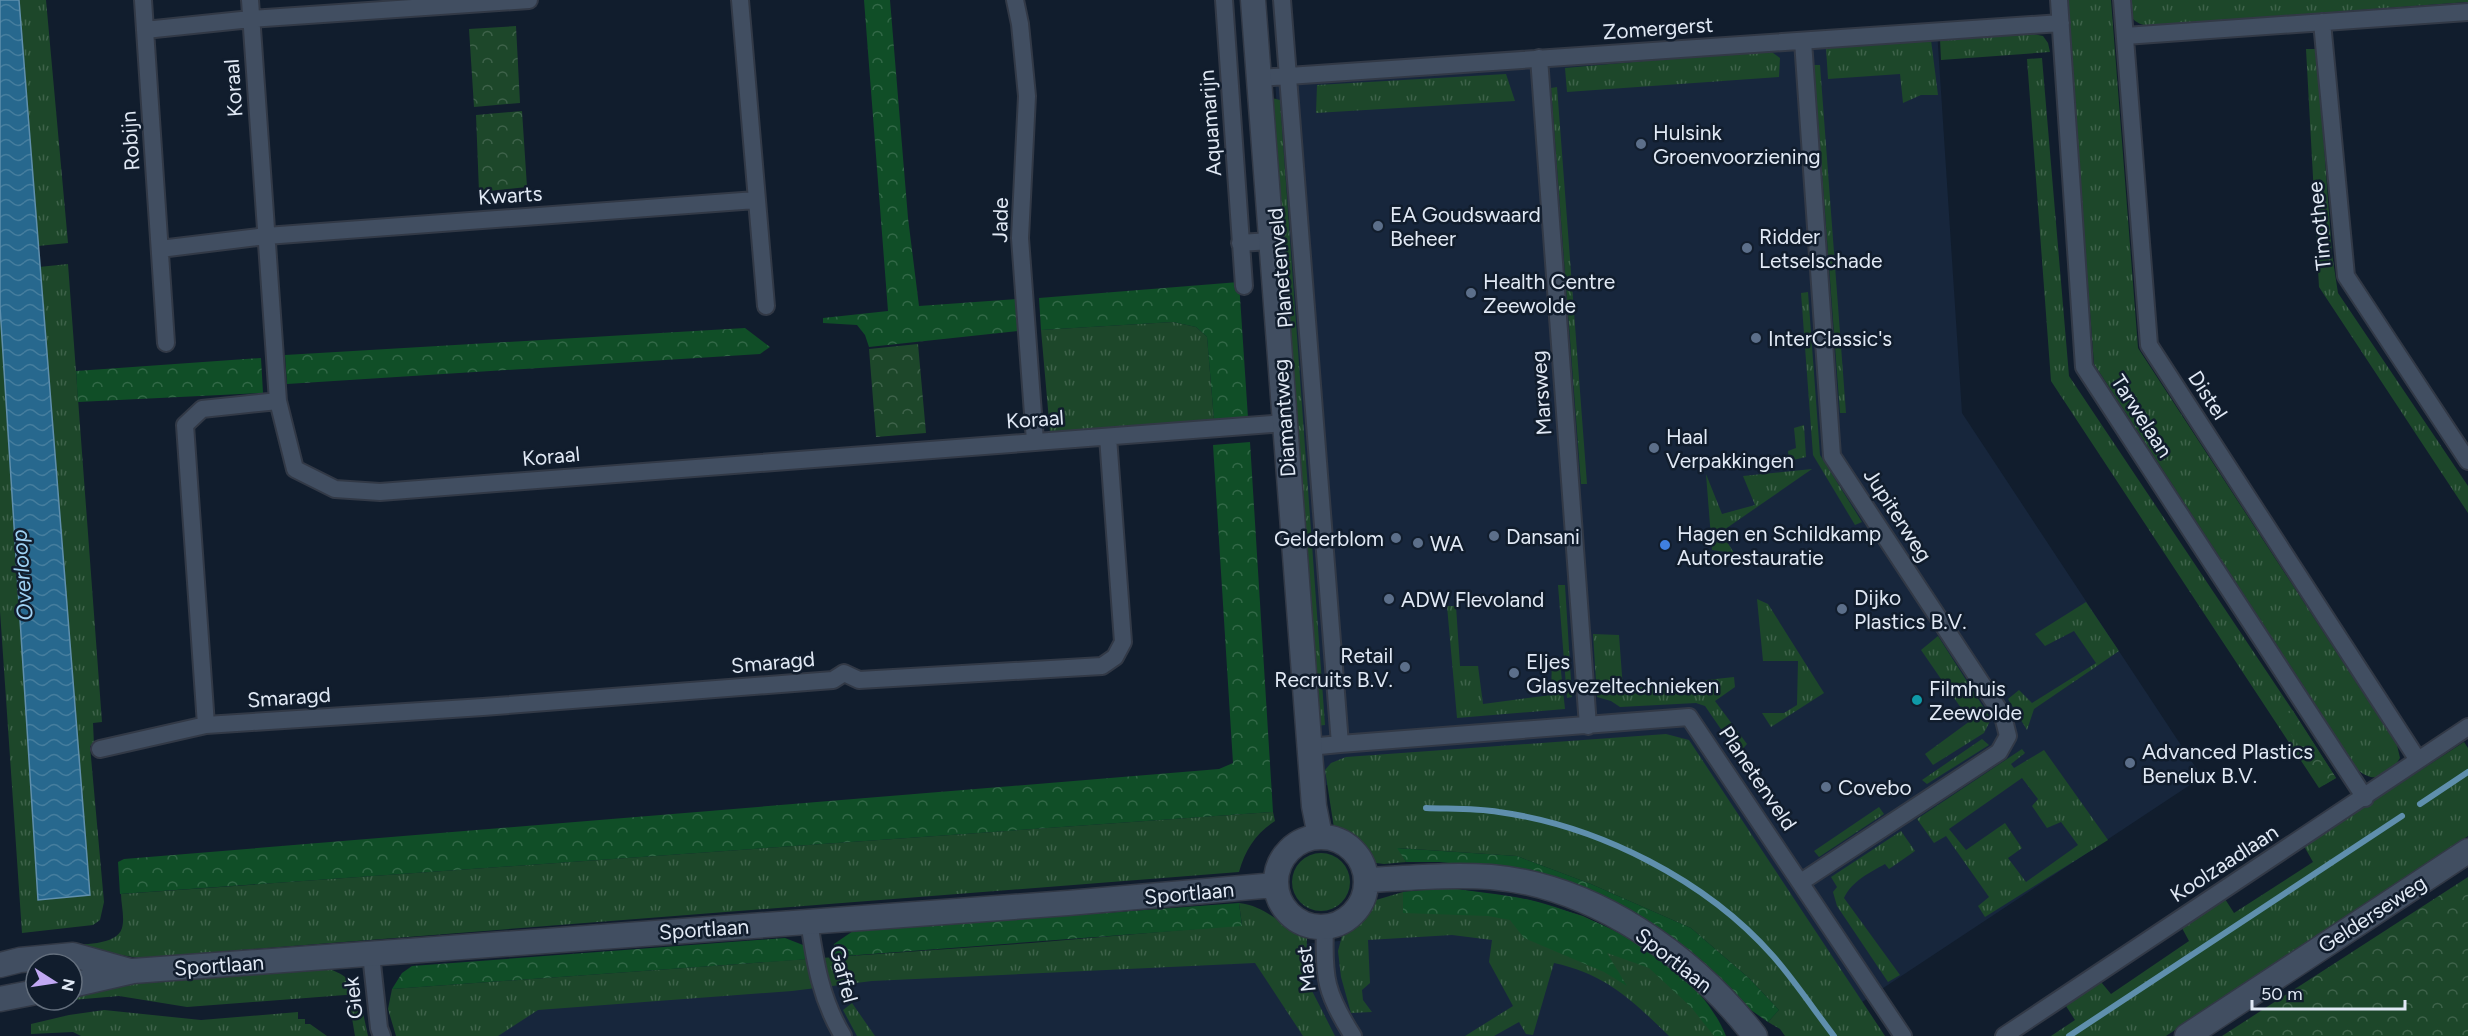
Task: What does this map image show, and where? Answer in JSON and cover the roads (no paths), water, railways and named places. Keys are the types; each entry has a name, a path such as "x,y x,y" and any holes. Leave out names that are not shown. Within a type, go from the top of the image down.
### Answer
{"street":[{"name":"Robijn","path":"143,0 166,343"},
{"name":"Koraal","path":"250,0 278,401 295,469 335,489 380,492 1285,423"},
{"path":"145,30 251,19 529,0"},
{"path":"740,0 766,306"},
{"name":"Jade","path":"1015,0 1020,24 1027,96 1020,238 1035,441"},
{"name":"Aquamarijn","path":"1224,0 1244,286"},
{"name":"Diamantweg","path":"1253,0 1309,747 1314,806 1320,836"},
{"name":"Planetenveld","path":"1282,0 1340,744"},
{"name":"Tarwelaan","path":"2059,0 2084,368 2365,798"},
{"name":"Distel","path":"2122,0 2149,345 2418,760"},
{"path":"2125,36 2468,12"},
{"name":"Zomergerst","path":"1258,78 2061,22"},
{"name":"Timothee","path":"2322,22 2346,276 2468,461"},
{"name":"Jupiterweg","path":"1801,882 2000,752 2008,736 2003,716 1832,456 1803,41"},
{"name":"Marsweg","path":"1539,58 1588,726"},
{"name":"Kwarts","path":"266,236 756,200"},
{"path":"160,249 266,236"},
{"path":"1240,243 1270,242"},
{"path":"206,725 185,424 202,409 278,401"},
{"name":"Smaragd","path":"100,749 206,725 822,681 833,680 844,673 859,680 1102,666 1115,657 1124,642 1108,437"},
{"name":"Planetenveld","path":"1309,747 1689,717 1903,1036"},
{"name":"Koolzaadlaan","path":"2004,1036 2365,798 2468,727"},
{"path":"1320,836 1337,839 1353,848 1363,863 1367,880 1362,903 1347,920 1325,928 1302,924 1283,908 1275,885 1277,867 1287,851 1302,840 1320,836"},
{"name":"Gelderseweg","path":"2187,1036 2468,850"},
{"name":"Sportlaan","path":"1367,880 1441,876 1492,877 1536,885 1578,899 1623,921 1670,951 1710,984 1755,1036"},
{"name":"Sportlaan","path":"84,982 133,972 1068,903 1275,885"},
{"name":"Gaffel","path":"809,921 819,983 832,1018 843,1036"},
{"name":"Mast","path":"1325,928 1326,986 1338,1013 1353,1036"},
{"name":"Giek","path":"371,954 379,1028 382,1036"},
{"name":"Sportlaan","path":"0,965 21,960 73,955 133,972"},
{"path":"0,999 24,994"}],"water":[{"name":"Overloop","path":"0,0 19,0 90,895 38,900 0,307"}],"waterway":[{"path":"2420,804 2468,772"},
{"path":"1426,808 1472,809 1537,819 1575,830 1648,861 1716,903 1746,929 1797,985 1834,1036"},
{"path":"2069,1036 2402,816"}],"place":[{"name":"Hulsink Groenvoorziening","path":"1641,144"},
{"name":"EA Goudswaard Beheer","path":"1378,226"},
{"name":"Ridder Letselschade","path":"1747,248"},
{"name":"Health Centre Zeewolde","path":"1471,293"},
{"name":"InterClassic's","path":"1756,338"},
{"name":"Haal Verpakkingen","path":"1654,448"},
{"name":"Dansani","path":"1494,536"},
{"name":"Gelderblom","path":"1396,538"},
{"name":"WA","path":"1418,543"},
{"name":"Hagen en Schildkamp Autorestauratie","path":"1665,545"},
{"name":"ADW Flevoland","path":"1389,599"},
{"name":"Dijko Plastics B.V.","path":"1842,609"},
{"name":"Retail Recruits B.V.","path":"1405,667"},
{"name":"Eljes Glasvezeltechnieken","path":"1514,673"},
{"name":"Filmhuis Zeewolde","path":"1917,700"},
{"name":"Advanced Plastics Benelux B.V.","path":"2130,763"},
{"name":"Covebo","path":"1826,787"}]}
